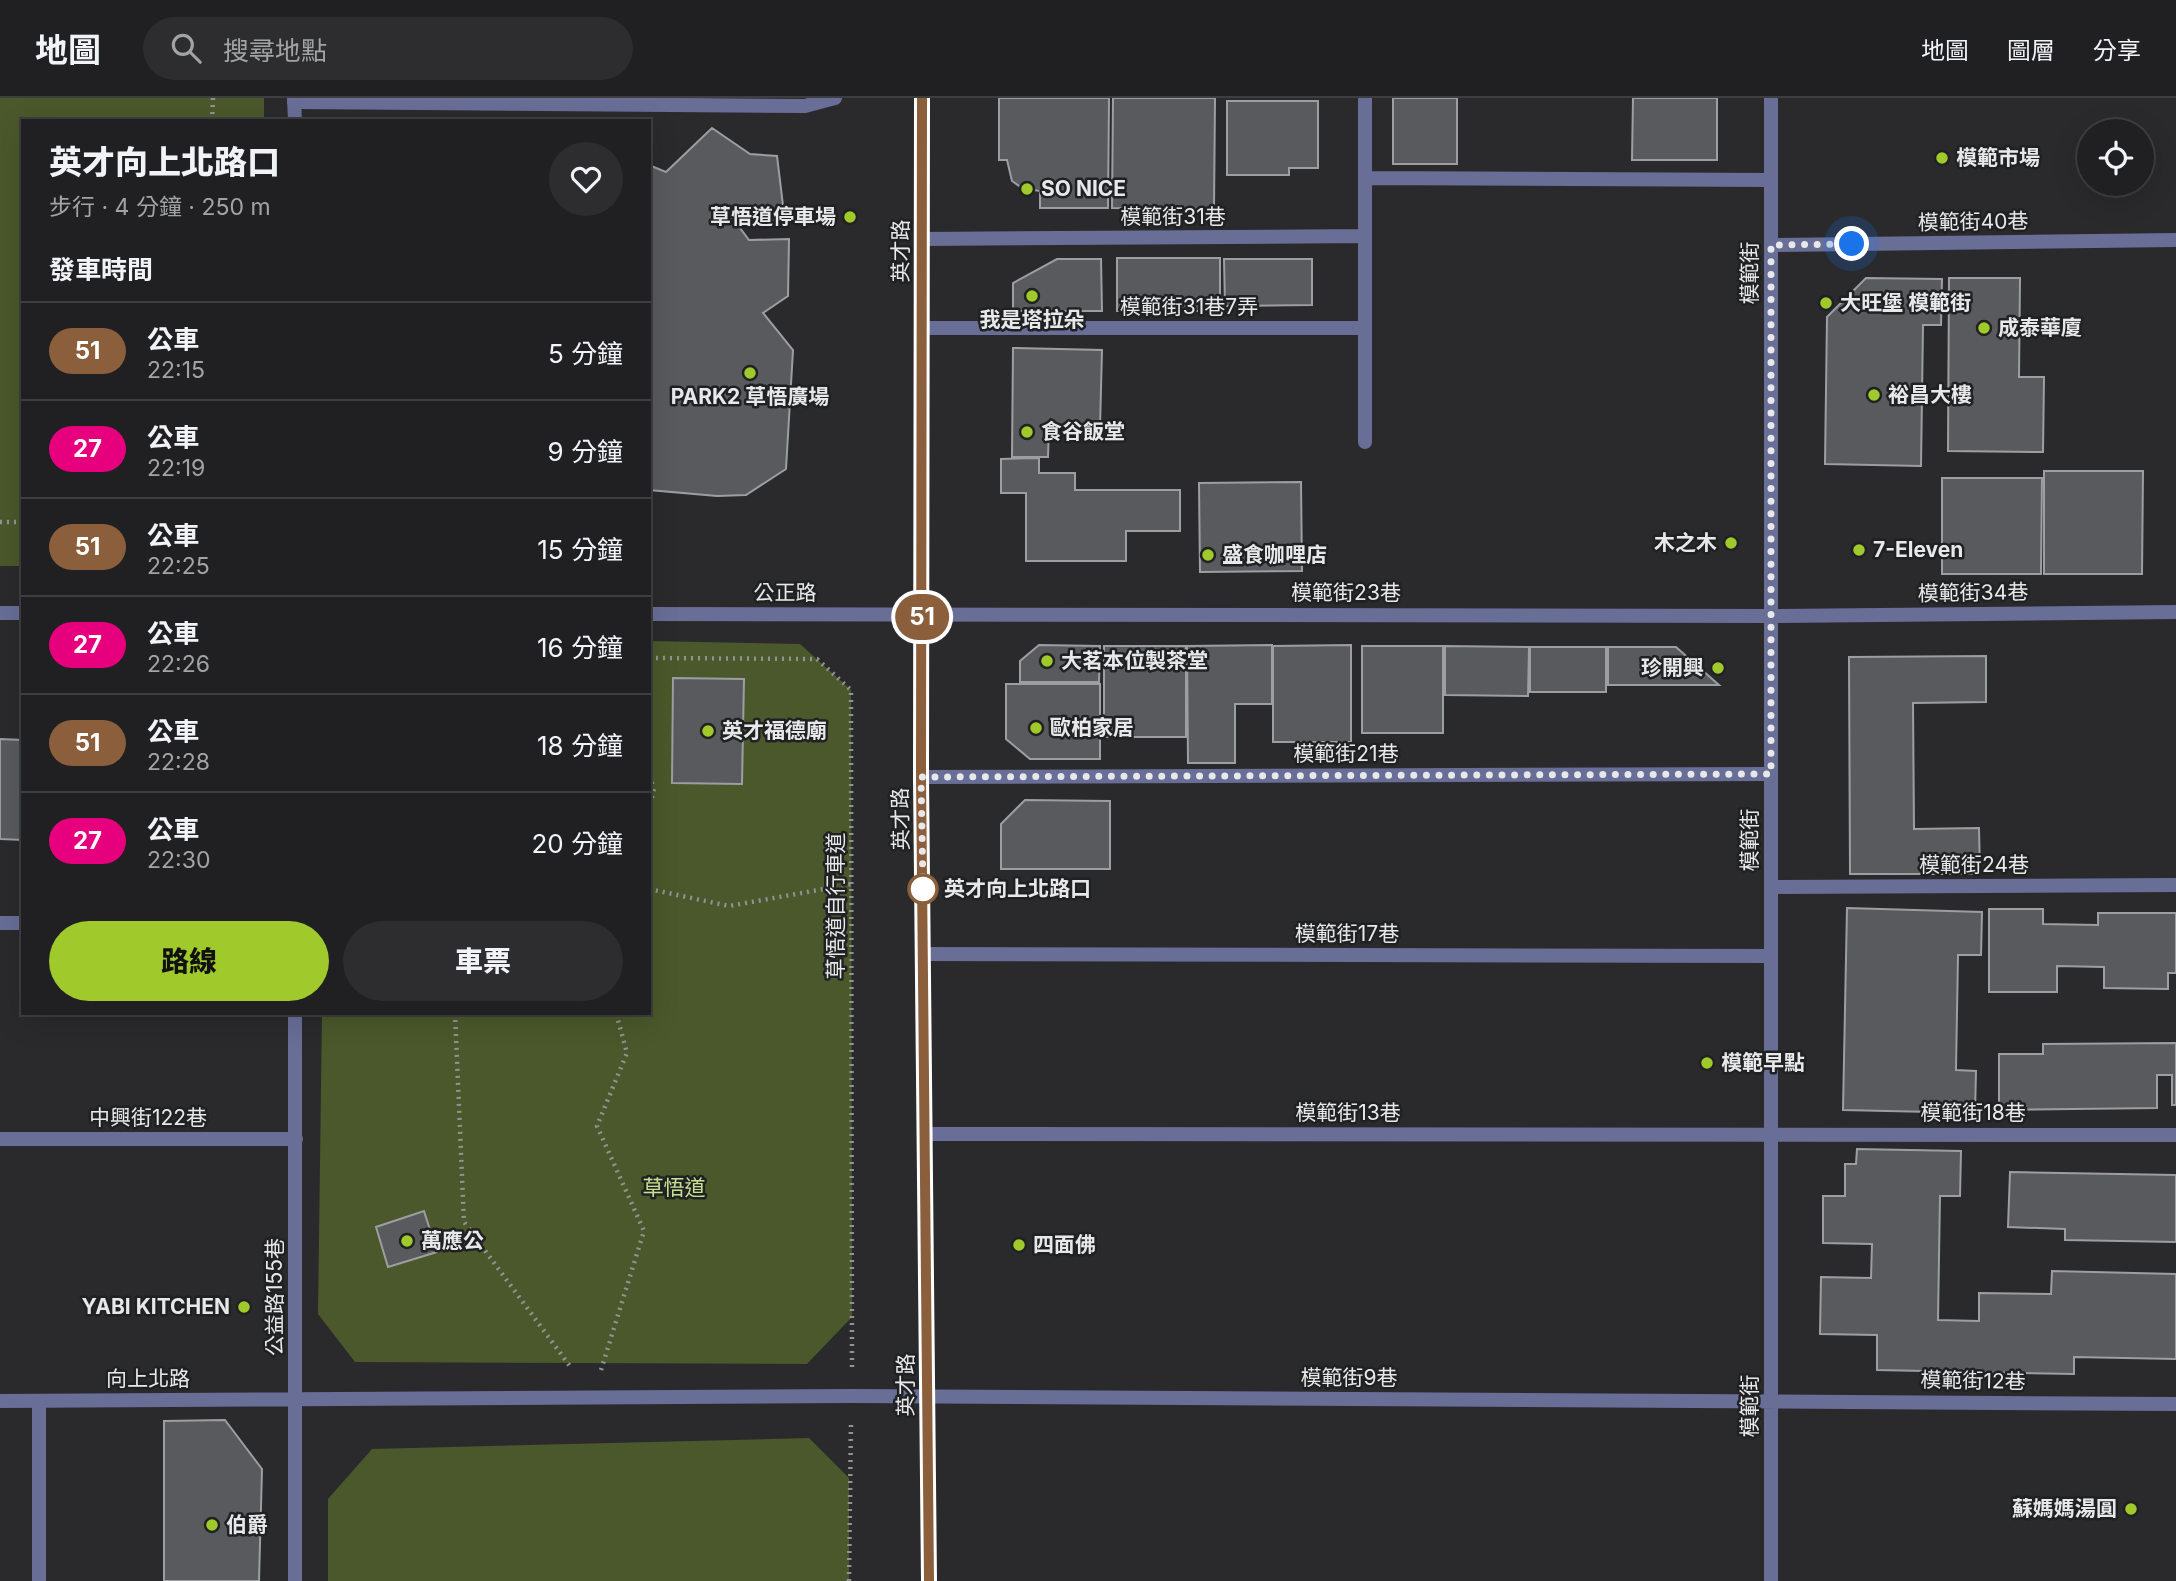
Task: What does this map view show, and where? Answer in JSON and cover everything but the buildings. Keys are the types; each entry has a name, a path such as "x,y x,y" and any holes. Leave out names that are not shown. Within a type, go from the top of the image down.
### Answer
{"main road":[{"name":"英才路","path":"922,98 921,777 929,1581"}],"street":[{"path":"295,119 294,100 806,106 835,98"},
{"path":"1365,98 1365,442"},
{"name":"模範街","path":"1771,98 1771,1581"},
{"path":"1365,178 1771,180"},
{"name":"模範街31巷","path":"922,239 1365,236"},
{"name":"模範街40巷","path":"1771,245 2176,240"},
{"name":"模範街31巷7弄","path":"922,328 1365,328"},
{"name":"模範街34巷","path":"1771,616 2176,612"},
{"path":"0,613 21,613"},
{"name":"公正路","path":"651,614 922,614"},
{"name":"模範街23巷","path":"922,614 1771,616"},
{"name":"模範街21巷","path":"921,777 1771,774"},
{"name":"模範街24巷","path":"1771,887 2176,885"},
{"path":"0,923 21,923"},
{"name":"模範街17巷","path":"923,954 1771,956"},
{"name":"公益路155巷","path":"295,1015 295,1581"},
{"name":"模範街13巷","path":"926,1134 1771,1133"},
{"name":"模範街18巷","path":"1771,1133 2176,1135"},
{"name":"中興街122巷","path":"0,1139 296,1139"},
{"name":"模範街9巷","path":"593,1397 1771,1400"},
{"name":"向上北路","path":"0,1401 593,1397"},
{"name":"模範街12巷","path":"1771,1400 2176,1404"},
{"path":"39,1401 39,1581"}],"path":[{"path":"212,119 213,98"},
{"path":"0,522 21,522"},
{"name":"草悟道自行車道","path":"651,658 817,659 851,690 852,1334"},
{"path":"651,781 654,788 651,802"},
{"path":"651,889 729,906 852,884"},
{"path":"455,1015 464,1222 593,1397"},
{"path":"593,1397 644,1231 597,1126 627,1053 617,1015"},
{"path":"849,1581 850,1459"}],"green space":[{"path":"0,98 264,98 264,119 21,119 21,566 0,566"},
{"name":"草悟道","path":"651,641 800,644 851,690 852,1317 807,1364 355,1362 318,1314 322,1015 651,1015"},
{"path":"809,1438 849,1478 849,1581 328,1581 328,1499 372,1449"}],"bus line":[{"name":"51","path":"922,98 921,777 929,1581"}],"place":[{"name":"模範市場","path":"1942,158"},
{"name":"SO NICE","path":"1027,189"},
{"name":"草悟道停車場","path":"850,217"},
{"name":"我是塔拉朵","path":"1032,296"},
{"name":"大旺堡 模範街","path":"1826,303"},
{"name":"成泰華廈","path":"1984,328"},
{"name":"PARK2 草悟廣場","path":"750,373"},
{"name":"裕昌大樓","path":"1874,395"},
{"name":"食谷飯堂","path":"1027,432"},
{"name":"木之木","path":"1731,543"},
{"name":"7-Eleven","path":"1859,550"},
{"name":"盛食咖哩店","path":"1208,555"},
{"name":"大茗本位製茶堂","path":"1047,661"},
{"name":"珍開興","path":"1718,668"},
{"name":"歐柏家居","path":"1036,728"},
{"name":"英才福德廟","path":"708,731"},
{"name":"英才向上北路口","path":"923,889"},
{"name":"模範早點","path":"1707,1063"},
{"name":"萬應公","path":"407,1241"},
{"name":"四面佛","path":"1019,1245"},
{"name":"YABI KITCHEN","path":"244,1307"},
{"name":"蘇媽媽湯圓","path":"2131,1509"},
{"name":"伯爵","path":"212,1525"}],"route":[{"path":"923,889 921,777 1771,774 1771,245 1852,244"}]}
